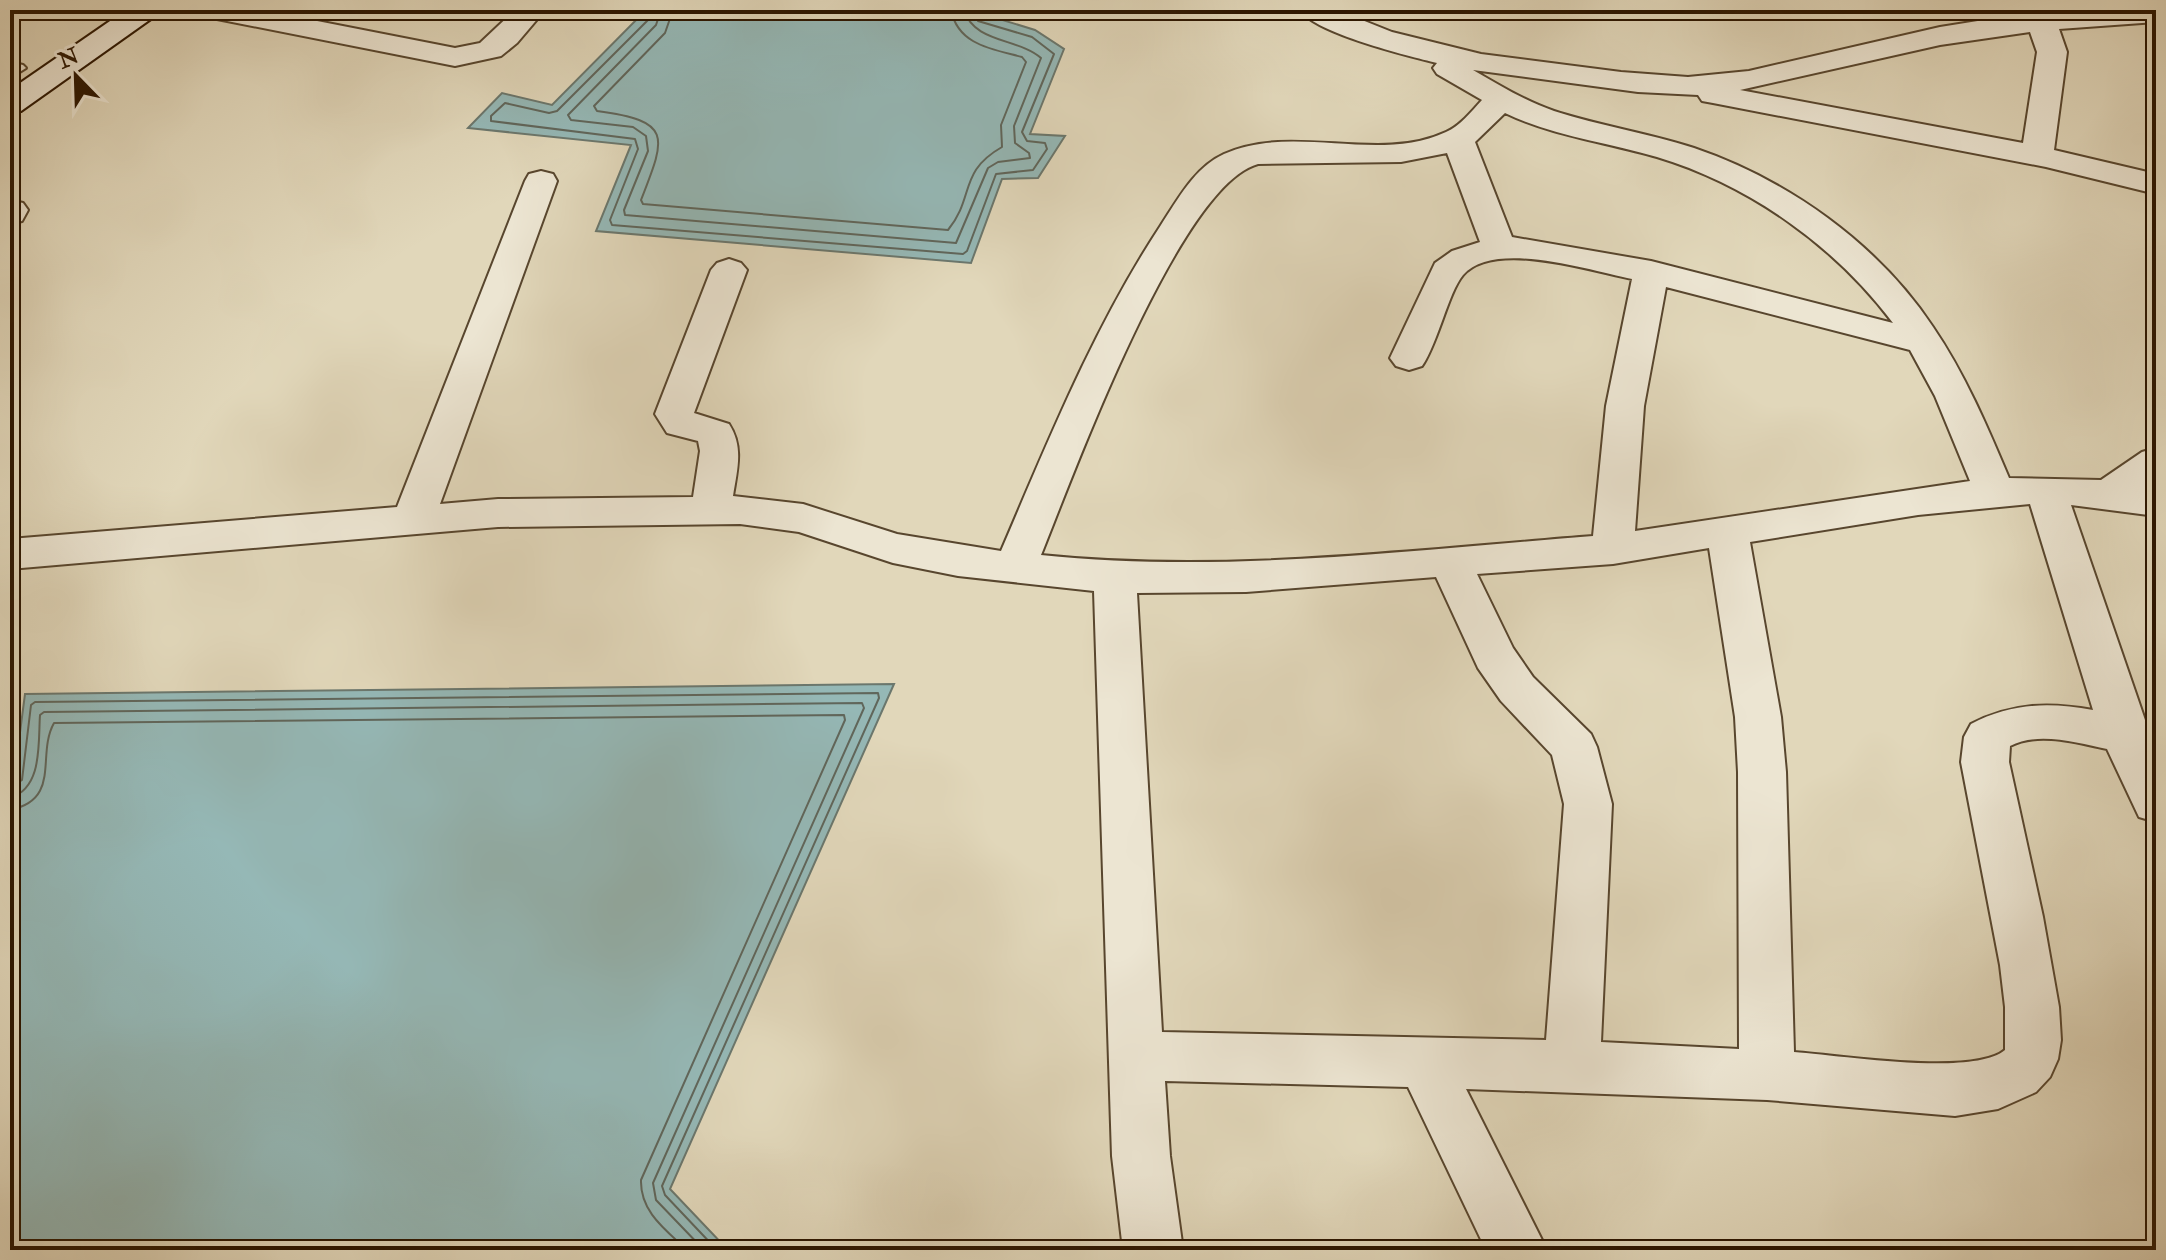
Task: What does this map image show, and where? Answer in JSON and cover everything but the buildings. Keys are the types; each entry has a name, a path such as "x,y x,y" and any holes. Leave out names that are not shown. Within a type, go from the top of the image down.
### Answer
{"street":[{"path":"13,69 98,10"},
{"path":"10,104 145,10"},
{"path":"217,10 455,57 472,57 486,54 501,44 531,10"},
{"path":"1314,10 1417,51 1544,118 1684,155 1731,174 1812,223 1883,285 1924,342 1966,423 1995,492"},
{"path":"1912,10 1940,36"},
{"path":"1417,51 1529,70 1668,84 1718,84 1755,79 1940,36 2041,20 2156,13"},
{"path":"2037,155 2052,52 2041,20"},
{"path":"1668,84 1807,115 2037,155 2156,184"},
{"path":"1015,567 1121,322 1159,252 1202,189 1216,174 1234,161 1277,152 1377,152 1438,145 1458,139 1501,98"},
{"path":"1458,139 1499,247"},
{"path":"413,520 541,181"},
{"path":"1409,358 1447,270 1464,258 1499,247 1521,247 1651,272 1924,342"},
{"path":"711,510 720,451 715,433 681,424 674,414 729,270"},
{"path":"1613,549 1625,406 1651,272"},
{"path":"2109,494 2156,461"},
{"path":"10,554 498,513 740,510 803,518 893,548 958,561 1115,578 1246,577 1613,549 1918,501 1995,492 2046,490 2109,494 2156,502"},
{"path":"2046,490 2124,734 2156,803"},
{"path":"1728,533 1760,744 1767,1075"},
{"path":"1450,561 1494,656 1517,689 1574,747 1582,772 1588,804 1572,1066"},
{"path":"1115,578 1141,1156 1153,1250"},
{"path":"1136,1056 1572,1066 1767,1075 1955,1090 1985,1087 2019,1075 2033,1056 2035,1012 1985,762 1987,737 2004,725 2034,720 2124,734"},
{"path":"1424,1063 1517,1250"}],"water":[{"path":"646,10 970,10 1035,30 1064,49 1030,134 1065,136 1038,178 1002,179 971,263 596,231 631,145 468,128 502,93 552,105"},
{"path":"894,684 670,1189 728,1250 10,1250 10,809 25,694"}]}
